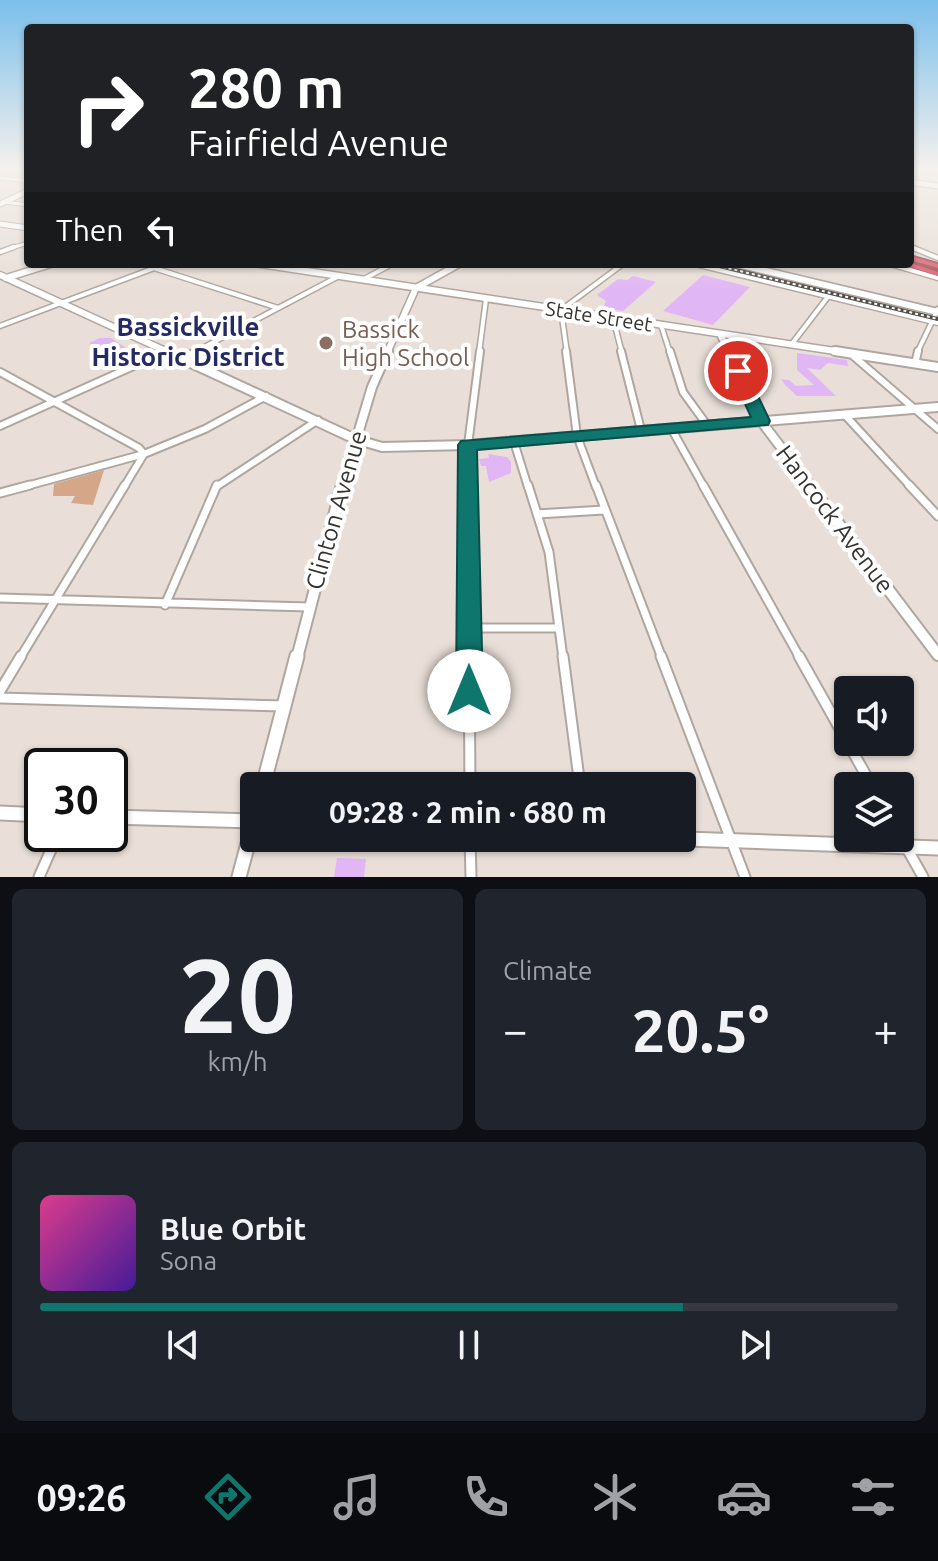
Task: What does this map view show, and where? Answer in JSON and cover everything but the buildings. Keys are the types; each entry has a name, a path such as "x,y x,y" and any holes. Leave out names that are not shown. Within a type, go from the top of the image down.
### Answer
{"highway":[{"path":"914,259 938,266"},
{"path":"914,267 938,276"}],"main road":[{"path":"0,224 24,227"},
{"path":"2,278 37,268"},
{"name":"State Street","path":"289,268 938,367"},
{"path":"303,270 307,268"},
{"path":"416,288 452,268"},
{"path":"716,268 935,321"},
{"path":"753,268 938,311"},
{"path":"770,281 783,268"},
{"path":"2,278 184,358 355,439 382,447 514,442 938,407"},
{"name":"Clinton Avenue","path":"267,772 355,439 372,387 416,288"},
{"name":"Hancock Avenue","path":"720,334 762,421 938,655"},
{"path":"0,813 24,814"},
{"path":"128,818 240,821"},
{"path":"696,840 834,841"},
{"path":"914,843 938,848"},
{"path":"239,877 246,852"}],"street":[{"path":"0,252 24,244"},
{"path":"914,249 938,258"},
{"path":"0,326 154,268 278,308"},
{"path":"362,280 384,268"},
{"path":"618,268 561,310 577,436 745,877"},
{"path":"906,268 938,276"},
{"path":"184,358 339,276"},
{"path":"791,345 827,298"},
{"path":"470,772 468,445 486,299"},
{"path":"915,364 914,359 938,311"},
{"path":"613,318 641,430"},
{"path":"661,325 683,392 707,425"},
{"path":"0,426 168,351"},
{"path":"851,354 938,429"},
{"path":"0,372 139,448 144,454"},
{"path":"0,493 144,454 205,429 266,396"},
{"path":"844,414 938,516"},
{"path":"165,605 217,484 318,420"},
{"path":"671,428 864,772"},
{"path":"514,442 549,552 578,772"},
{"path":"0,691 144,454"},
{"path":"537,514 604,510"},
{"path":"0,598 309,607"},
{"path":"469,628 559,628"},
{"path":"0,698 284,706"},
{"path":"39,877 50,852"},
{"path":"470,852 471,877"},
{"path":"909,852 923,877"}],"shaded area":[{"path":"104,470 93,505 71,503 75,496 53,496 54,484"}],"railway":[{"path":"728,268 938,319"}],"place":[{"name":"Bassick High School","path":"326,343"}],"district":[{"name":"Bassickville Historic District","path":"188,341"}],"route":[{"path":"469,691 468,445 762,421 738,371"}]}
